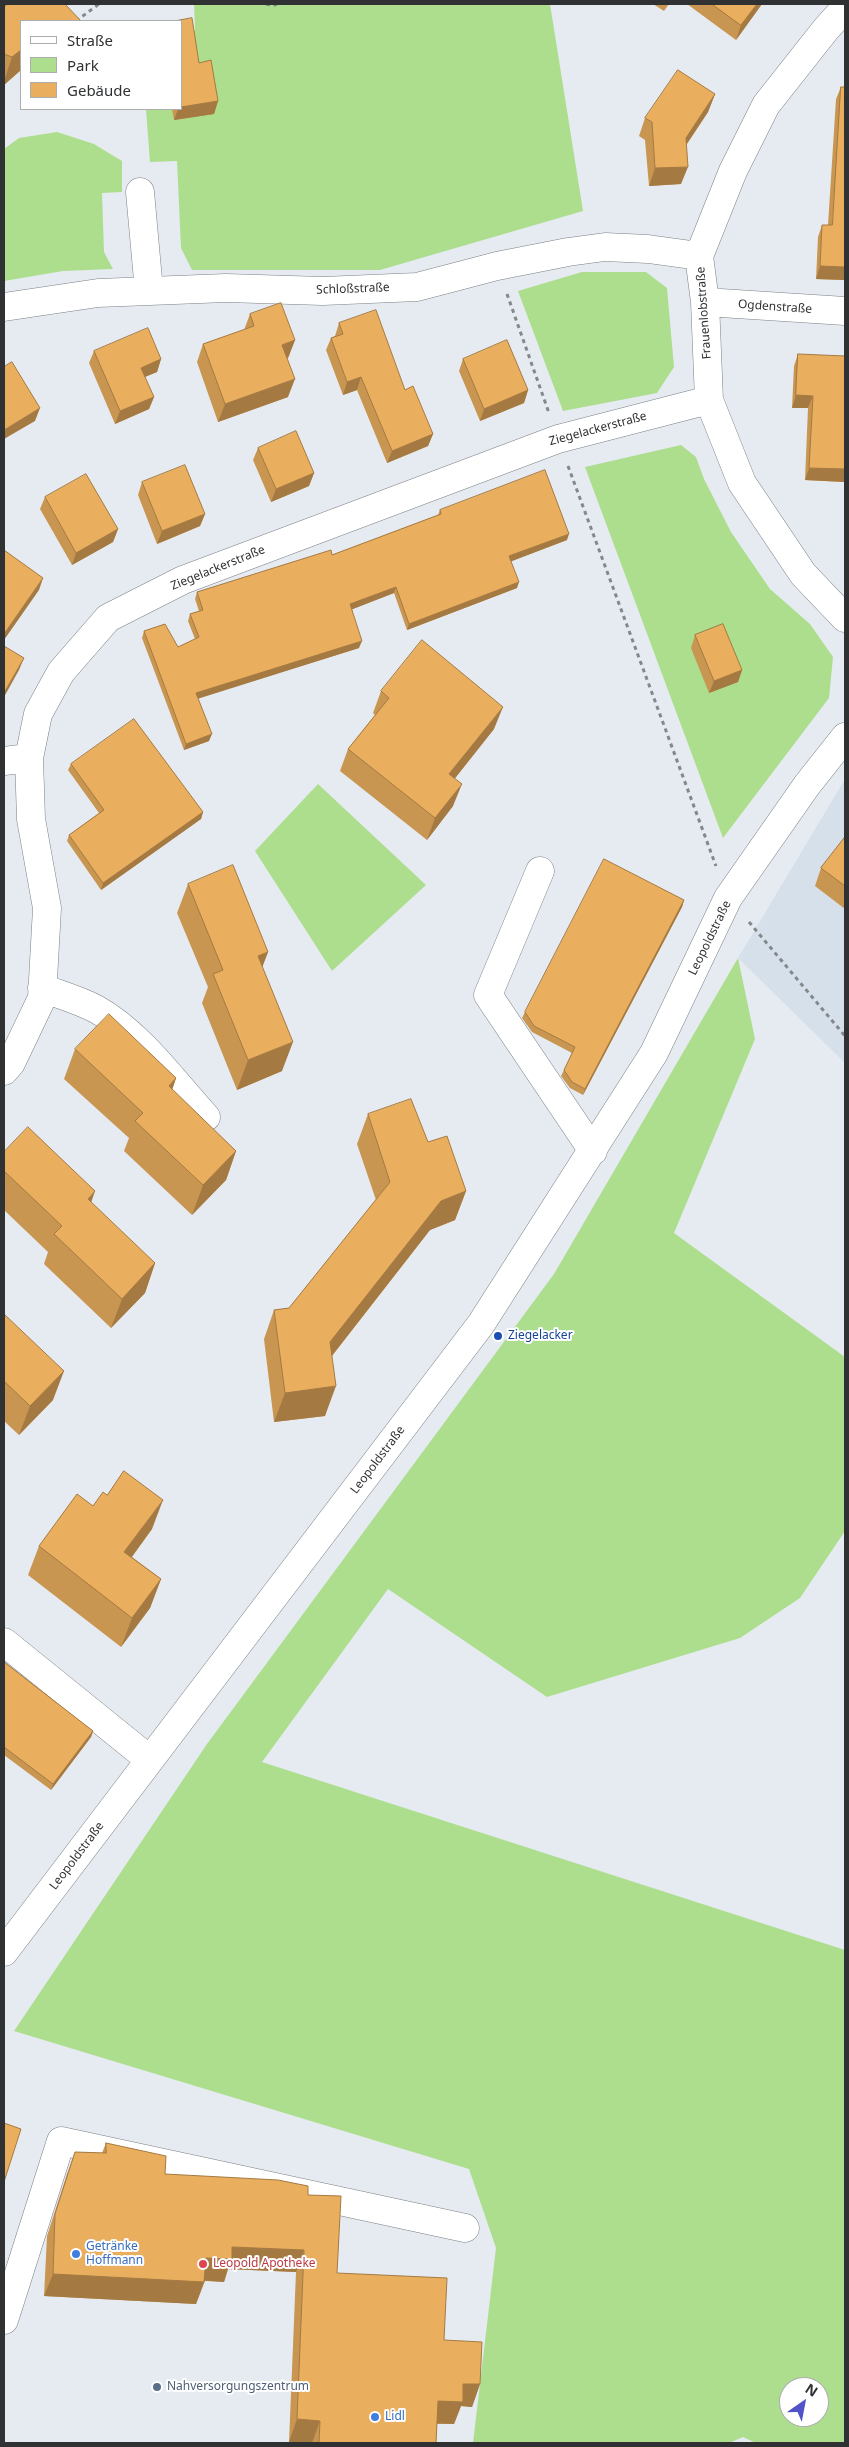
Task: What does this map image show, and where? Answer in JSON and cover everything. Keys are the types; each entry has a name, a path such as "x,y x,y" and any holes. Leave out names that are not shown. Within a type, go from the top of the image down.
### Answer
{"street":[{"name":"Frauenlobstraße","path":"845,8 766,105 733,172 699,256 705,302 709,400 742,483 803,574 845,618"},
{"path":"140,192 149,291"},
{"name":"Schloßstraße","path":"4,307 98,293 226,288 323,291 417,287 497,266 605,247 648,249 699,256"},
{"name":"Ogdenstraße","path":"705,302 845,311"},
{"name":"Ziegelackerstraße","path":"4,1071 11,1064 42,998 47,908 31,819 16,760 61,672 108,618 183,580 558,439 709,400"},
{"name":"Leopoldstraße","path":"4,1952 480,1324 654,1054 728,898 807,785 845,737"},
{"path":"540,871 488,995 593,1151"},
{"path":"42,988 79,1001 112,1020 126,1031 206,1117"},
{"path":"4,1642 150,1760"},
{"path":"4,2320 61,2141 465,2228"}],"path":[{"path":"77,20 99,4"},
{"path":"266,4 273,6 277,4"},
{"path":"497,266 558,439 728,898 845,1036"}],"shaded area":[{"path":"845,779 845,1063 738,958"}],"green space":[{"path":"194,4 550,4 583,211 380,270 192,270 181,248 177,161 150,162 146,110 182,110 182,31 195,30"},
{"path":"57,132 94,144 122,161 122,192 102,193 104,252 113,269 63,271 4,281 4,149 19,138"},
{"path":"582,272 646,272 667,288 674,367 657,393 563,411 518,291"},
{"path":"681,445 696,457 704,479 731,532 770,589 810,624 833,657 829,698 723,838 585,467"},
{"path":"318,784 426,885 332,971 255,851"},
{"path":"738,958 755,1039 674,1233 845,1357 845,1531 800,1598 740,1638 547,1697 388,1589 262,1762 845,1950 845,2443 756,2443 743,2437 729,2443 473,2443 496,2248 469,2169 14,2031 207,1744 554,1274"}],"building":[{"path":"8,4 65,4 80,20 20,20 20,51 12,57 4,54 4,7"},
{"path":"712,4 757,4 741,25"},
{"path":"192,18 199,63 211,60 218,101 182,107 181,20"},
{"path":"678,70 715,94 686,138 688,167 655,168 652,122 645,118"},
{"path":"841,87 845,87 845,267 820,266 822,225 832,225"},
{"path":"281,303 295,340 282,345 295,379 225,404 203,344 254,326 250,314"},
{"path":"376,310 405,390 413,386 433,434 392,451 361,377 347,382 331,338 343,334 339,323"},
{"path":"148,328 161,359 141,368 154,397 120,411 94,351"},
{"path":"507,340 528,390 484,409 463,359"},
{"path":"798,354 845,356 845,469 809,468 813,396 796,395"},
{"path":"12,362 40,408 4,430 4,367"},
{"path":"296,431 314,473 276,489 258,448"},
{"path":"185,465 205,514 162,531 142,482"},
{"path":"545,470 569,534 509,556 519,582 409,624 396,587 350,604 362,641 196,693 212,734 186,744 144,631 165,624 178,647 199,637 190,614 203,610 197,592 331,550 332,555 441,514 440,510"},
{"path":"86,474 118,529 76,553 45,497"},
{"path":"4,550 43,578 4,634"},
{"path":"723,624 742,670 714,681 695,635"},
{"path":"422,640 503,707 449,774 462,784 435,818 348,749 389,698 381,691"},
{"path":"4,646 24,658 4,693"},
{"path":"134,719 203,812 103,883 69,835 104,810 71,764"},
{"path":"845,837 845,886 821,868"},
{"path":"604,859 684,900 585,1089 572,1082 564,1070 575,1047 534,1026 525,1012"},
{"path":"233,865 268,952 258,956 293,1042 248,1060 213,974 223,970 188,884"},
{"path":"109,1014 176,1078 169,1086 236,1151 203,1185 135,1121 143,1113 75,1049"},
{"path":"411,1099 428,1142 447,1136 466,1191 441,1201 330,1342 336,1386 285,1393 274,1310 289,1308 390,1182 368,1114"},
{"path":"28,1127 95,1191 88,1199 155,1263 122,1299 54,1234 62,1226 4,1171 4,1152"},
{"path":"4,1314 64,1371 30,1406 4,1381"},
{"path":"124,1471 163,1500 124,1552 161,1579 132,1618 39,1546 77,1494 93,1506 103,1492 107,1495"},
{"path":"4,1662 93,1731 53,1784 4,1747"},
{"path":"4,2123 21,2129 4,2182"},
{"path":"106,2143 166,2156 165,2174 278,2180 308,2186 308,2195 341,2196 337,2273 447,2278 444,2340 482,2342 480,2384 463,2384 463,2402 438,2401 436,2443 319,2443 320,2421 297,2419 304,2250 232,2247 232,2259 206,2258 204,2282 53,2274 55,2214 75,2152 106,2153"}],"place":[{"name":"Ziegelacker","path":"498,1336"},
{"name":"Getränke Hoffmann","path":"76,2254"},
{"name":"Leopold Apotheke","path":"203,2264"},
{"name":"Nahversorgungszentrum","path":"157,2387"},
{"name":"Lidl","path":"375,2417"}]}
